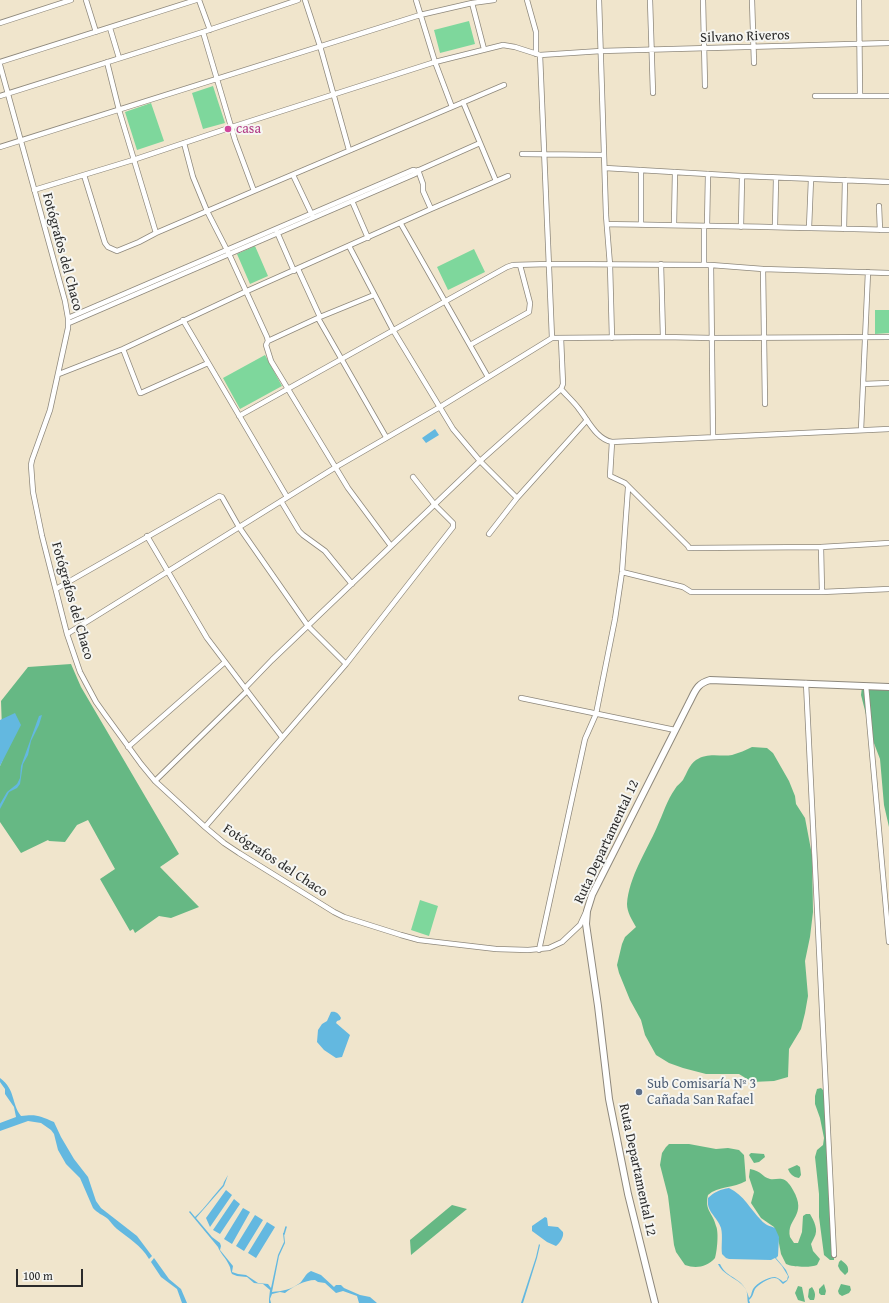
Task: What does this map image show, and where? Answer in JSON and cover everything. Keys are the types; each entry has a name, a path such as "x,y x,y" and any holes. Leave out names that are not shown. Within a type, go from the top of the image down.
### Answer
{"main road":[{"name":"Ruta Departamental 12","path":"655,1303 628,1194 609,1099 598,1006 586,924 587,911 592,895 675,730 698,686 703,682 710,680 889,687"}],"street":[{"path":"0,23 71,0"},
{"path":"86,0 96,32"},
{"path":"0,64 197,0 210,30"},
{"path":"0,96 210,30 298,0"},
{"path":"305,0 320,46 349,150"},
{"path":"416,0 435,62 452,107"},
{"path":"0,147 420,15 472,3 494,0"},
{"path":"527,0 536,32 538,54 552,338"},
{"path":"599,0 612,338"},
{"path":"650,0 653,94"},
{"path":"703,0 705,86"},
{"path":"752,0 754,63"},
{"path":"858,0 860,96"},
{"path":"472,3 484,49"},
{"path":"110,28 119,58"},
{"path":"203,32 237,147 254,191"},
{"name":"Silvano Riveros","path":"538,54 889,43"},
{"path":"34,190 133,160 435,62 503,45 538,54"},
{"path":"107,62 133,160 156,233"},
{"name":"Fotógrafos del Chaco","path":"0,64 69,320 50,410 31,465 33,492 67,634 80,672 94,697 128,747 155,781 224,843 344,917 419,940 496,949 539,950 549,948 562,942 580,925 587,911"},
{"path":"84,175 105,243 108,247 114,250 120,250 206,211 504,85"},
{"path":"815,96 889,96"},
{"path":"463,102 496,181"},
{"path":"184,143 193,176 206,211 247,291 268,341 266,344 268,353 281,378 336,467 362,508 390,546"},
{"path":"69,320 352,199 413,170 418,171 480,143"},
{"path":"522,154 604,155"},
{"path":"605,168 776,178 889,182"},
{"path":"641,170 641,225"},
{"path":"418,171 423,184 423,191 431,209"},
{"path":"674,225 675,172"},
{"path":"293,174 313,216"},
{"path":"704,265 708,174"},
{"path":"58,374 123,349 247,291 508,176"},
{"path":"741,227 742,176"},
{"path":"775,226 776,178"},
{"path":"810,228 811,179"},
{"path":"844,229 845,180"},
{"path":"352,199 368,238"},
{"path":"879,206 880,230"},
{"path":"401,224 488,377"},
{"path":"607,224 741,227 775,226 889,230"},
{"path":"277,231 319,317 386,437"},
{"path":"349,246 393,330 453,429 480,461 517,498"},
{"path":"660,264 663,337"},
{"path":"239,416 341,358 513,265 711,265 763,269 889,273"},
{"path":"470,345 529,312 530,303 520,265"},
{"path":"711,265 714,438"},
{"path":"763,269 765,404"},
{"path":"861,430 868,272"},
{"path":"268,341 319,317 374,295"},
{"path":"183,320 287,497"},
{"path":"67,634 336,467 440,407 552,338 889,337"},
{"path":"155,781 308,626 390,546 480,461 561,389 563,384 561,338"},
{"path":"123,349 140,393 208,363"},
{"path":"863,384 889,384"},
{"path":"561,389 600,436 606,441 612,442 889,429"},
{"path":"489,534 517,498 587,420"},
{"path":"612,442 610,476 625,483 628,488 689,548 821,547 889,543"},
{"path":"205,827 346,664 453,527 452,523 435,505 413,477"},
{"path":"539,950 585,739 596,714 615,619 622,572 628,488"},
{"path":"56,589 219,496 222,497 239,527 308,626 346,664"},
{"path":"281,501 299,531 325,552 352,584"},
{"path":"147,536 207,638 282,737"},
{"path":"821,547 822,592"},
{"path":"622,572 683,587 691,592 822,592 889,589"},
{"path":"128,747 225,662"},
{"path":"806,683 834,1255"},
{"path":"866,686 889,942"},
{"path":"521,698 675,730"}],"green space":[{"path":"469,21 475,44 440,53 434,30"},
{"path":"213,86 225,123 203,129 192,93"},
{"path":"151,103 164,141 137,150 125,112"},
{"path":"255,246 268,276 250,284 237,254"},
{"path":"474,249 485,272 448,290 437,267"},
{"path":"875,310 889,310 889,333 875,334"},
{"path":"265,355 282,386 240,409 223,378"},
{"path":"71,664 81,687 179,854 160,867 199,907 171,918 159,916 135,933 133,929 130,931 100,879 115,869 88,820 77,825 65,842 48,840 21,853 0,822 0,766 3,759 1,701 28,667"},
{"path":"889,685 889,827 884,805 880,759 872,738 861,695 862,687"},
{"path":"752,747 767,748 773,753 789,781 795,796 796,804 805,818 812,855 813,912 805,961 808,996 801,1029 789,1049 788,1077 774,1081 752,1082 739,1074 706,1074 683,1068 669,1063 656,1055 645,1035 641,1020 630,1000 617,965 625,937 636,927 627,907 628,894 634,874 672,793 683,780 688,769 696,760 710,755 732,755"},
{"path":"420,900 438,906 429,936 411,930"},
{"path":"821,1088 826,1093 835,1235 834,1260 830,1260 824,1255 819,1217 819,1194 815,1157 817,1150 823,1145 824,1138 820,1118 815,1104 815,1096 817,1089"},
{"path":"669,1144 689,1144 716,1149 728,1148 739,1150 744,1155 746,1181 716,1190 708,1195 707,1204 715,1222 718,1237 715,1258 705,1265 693,1267 685,1265 676,1252 668,1196 660,1165 662,1153"},
{"path":"751,1153 764,1154 765,1157 759,1162 754,1163 749,1155"},
{"path":"797,1165 800,1167 801,1175 799,1178 792,1175 788,1169"},
{"path":"750,1169 757,1171 770,1179 784,1180 790,1185 797,1199 798,1211 791,1225 790,1237 794,1243 798,1243 802,1232 803,1216 810,1214 816,1229 811,1244 813,1251 820,1259 817,1265 802,1267 786,1264 781,1254 774,1227 761,1218 751,1203 754,1192 749,1177"},
{"path":"452,1205 467,1209 411,1255 410,1240"},
{"path":"841,1260 848,1267 848,1272 845,1275 838,1266"},
{"path":"824,1284 826,1291 825,1295 821,1295 819,1293 819,1289"},
{"path":"841,1284 850,1286 851,1290 849,1293 842,1296 838,1291"},
{"path":"798,1286 802,1287 805,1302 798,1300 795,1293"},
{"path":"812,1287 815,1296 814,1300 810,1300 808,1297 809,1289"}],"water":[{"path":"435,429 439,435 426,443 422,438"},
{"path":"15,713 21,725 0,766 0,720"},
{"path":"42,715 31,741 28,755 23,764 20,784 17,788 9,792 0,809 0,804 7,792 17,784 20,778 21,766 39,716"},
{"path":"331,1012 336,1012 339,1015 341,1018 336,1023 350,1035 342,1057 336,1058 324,1050 317,1042 318,1030 322,1024 327,1021"},
{"path":"0,1078 9,1087 21,1116 38,1116 54,1122 74,1159 88,1177 96,1201 101,1208 137,1236 152,1256 149,1259 138,1246 116,1228 108,1219 93,1208 80,1178 66,1164 58,1150 54,1134 51,1130 41,1123 28,1121 0,1131 0,1123 16,1117 14,1107 5,1094 5,1089 0,1082"},
{"path":"228,1175 224,1186 196,1218 212,1237 220,1243 220,1250 233,1266 232,1272 246,1275 258,1283 268,1284 271,1288 278,1255 284,1242 284,1233 285,1243 279,1256 272,1292 290,1289 285,1293 280,1292 272,1294 270,1299 271,1303 269,1303 270,1290 263,1284 254,1283 247,1277 232,1274 228,1262 220,1251 218,1247 189,1212 190,1211 195,1217 223,1185"},
{"path":"729,1188 739,1194 763,1222 775,1228 779,1237 778,1256 776,1258 786,1270 789,1277 787,1281 783,1284 778,1279 772,1278 759,1285 749,1300 750,1303 748,1303 747,1292 743,1286 747,1291 749,1298 753,1289 763,1281 769,1278 775,1277 779,1278 783,1282 787,1280 788,1276 775,1258 771,1260 729,1259 722,1254 721,1228 710,1210 708,1203 708,1198 718,1191"},
{"path":"226,1190 232,1195 210,1227 206,1218"},
{"path":"234,1199 240,1204 220,1234 213,1230"},
{"path":"243,1208 250,1212 232,1244 224,1239"},
{"path":"255,1215 263,1220 244,1251 236,1246"},
{"path":"545,1217 547,1218 548,1226 558,1227 563,1232 561,1240 556,1246 547,1242 532,1231 532,1226"},
{"path":"267,1222 275,1227 256,1258 248,1253"},
{"path":"539,1244 537,1258 523,1303 521,1303 536,1257"},
{"path":"154,1258 169,1279 181,1289 187,1303 182,1303 177,1289 161,1277 151,1262"},
{"path":"718,1264 720,1264 727,1273 740,1283 724,1272"},
{"path":"311,1271 321,1275 334,1287 336,1285 341,1285 344,1288 360,1295 370,1297 377,1303 359,1303 357,1296 343,1291 336,1293 325,1283 315,1280 307,1281 293,1287 300,1283"}],"waterway":[{"path":"284,1234 286,1227"}],"place":[{"name":"casa","path":"228,129"},
{"name":"Sub Comisaría Nº 3 Cañada San Rafael","path":"639,1092"}]}
